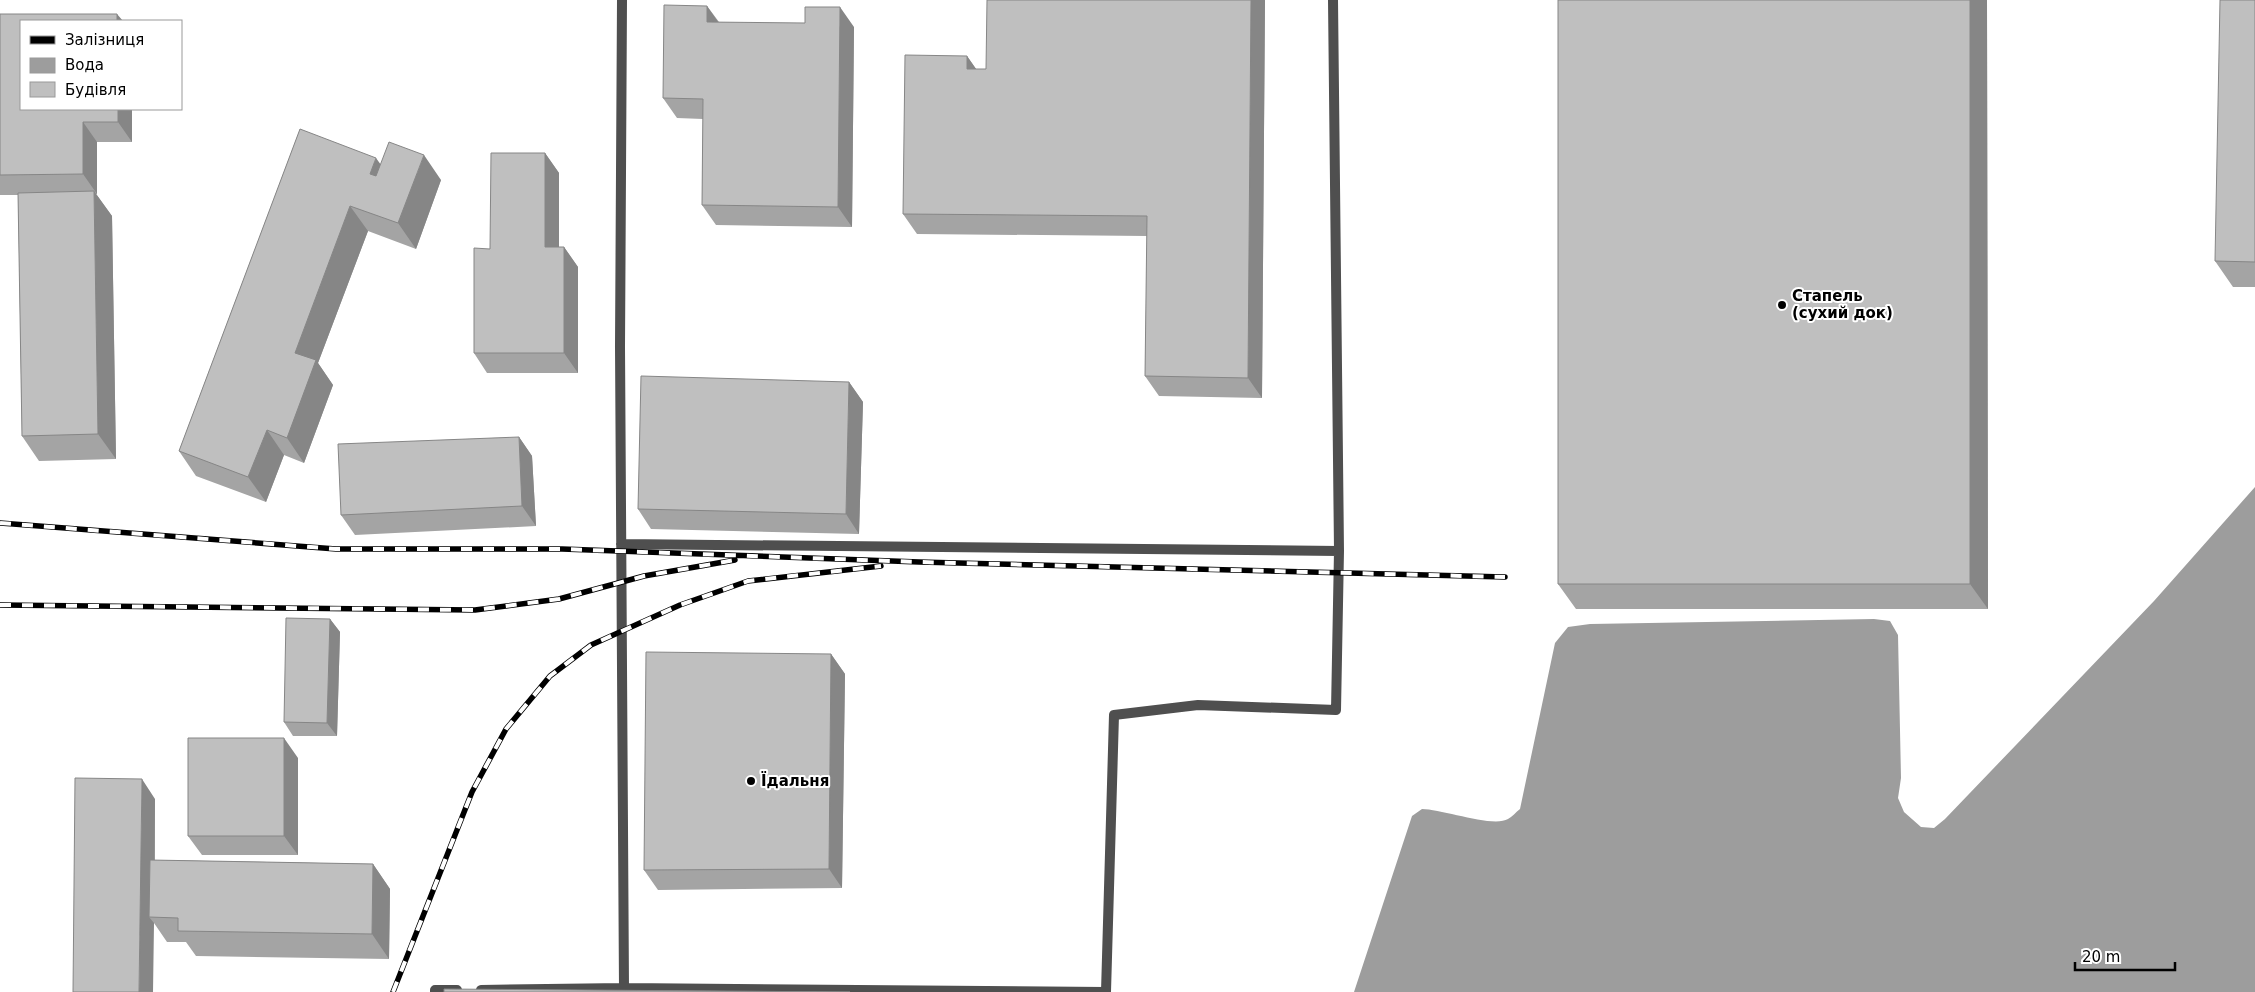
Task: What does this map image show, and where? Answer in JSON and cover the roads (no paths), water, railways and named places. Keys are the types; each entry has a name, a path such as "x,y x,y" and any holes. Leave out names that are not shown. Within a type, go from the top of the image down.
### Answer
{"lane":[{"path":"622,0 620,348 624,988"},
{"path":"435,992 435,990 624,988 1105,992 1114,715 1198,705 1336,710 1339,551 1333,0"},
{"path":"621,544 1339,551"}],"water":[{"path":"2255,487 2255,992 1354,992 1412,816 1422,809 1479,820 1501,821 1510,818 1520,809 1555,643 1568,627 1590,624 1874,619 1890,621 1898,635 1901,778 1898,798 1904,812 1921,827 1934,828 1945,819 2154,601"}],"railway":[{"path":"0,523 336,549 562,549 919,562 1505,577"},
{"path":"0,605 475,610 559,599 644,576 735,560"},
{"path":"393,992 472,792 506,729 550,676 591,645 680,605 748,581 881,566"}],"place":[{"name":"Стапель (сухий док)","path":"1782,305"},
{"name":"Їдальня","path":"751,781"}]}
